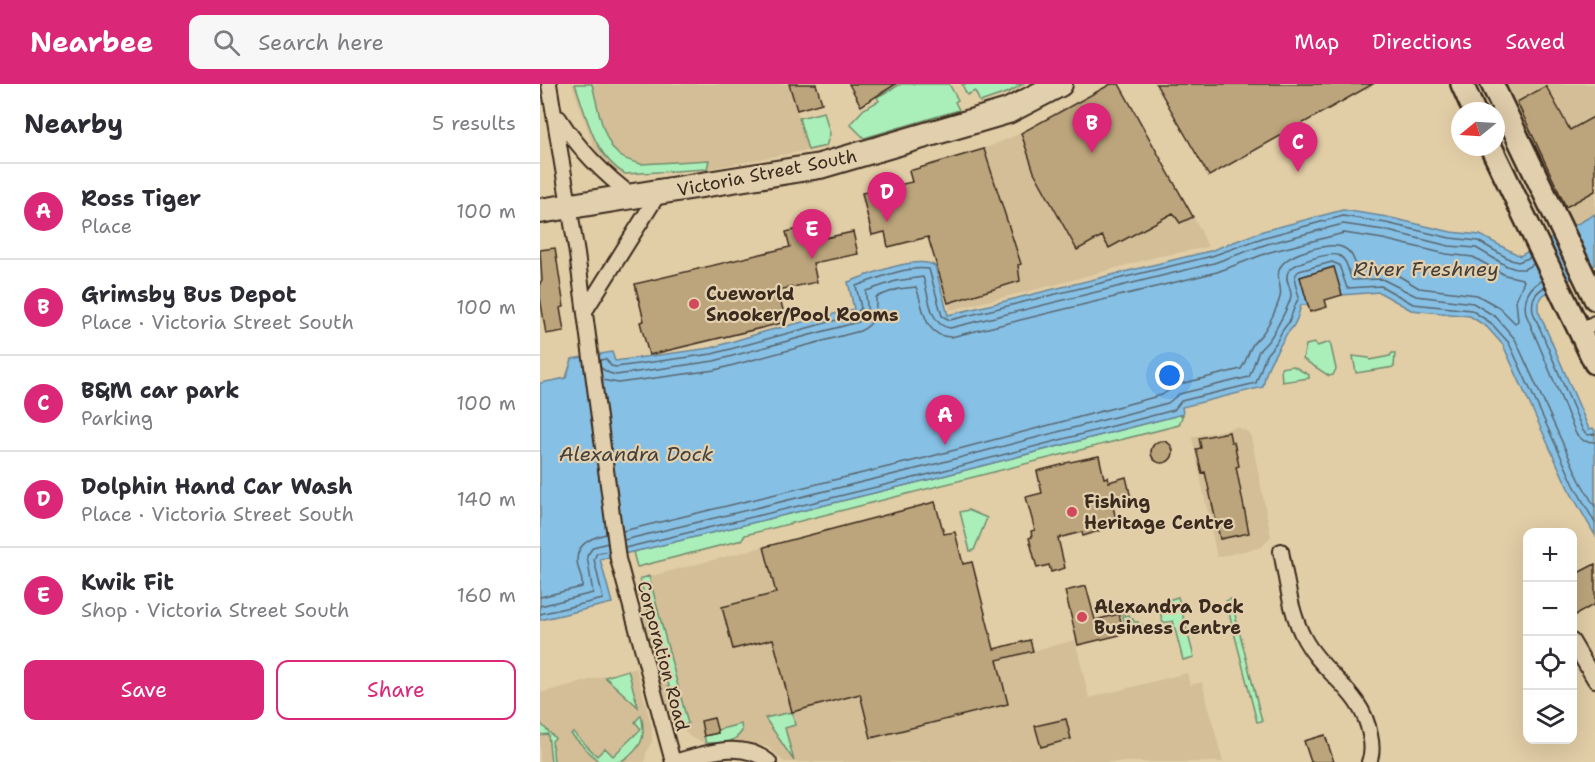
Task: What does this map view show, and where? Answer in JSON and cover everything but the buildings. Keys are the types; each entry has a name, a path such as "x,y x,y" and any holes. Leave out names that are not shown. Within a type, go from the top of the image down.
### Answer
{"highway":[{"name":"Victoria Street South","path":"540,211 659,194 820,166 889,148 1008,111 1059,84"}],"main road":[{"path":"1462,84 1470,102"},
{"path":"1492,84 1592,292"},
{"path":"1495,156 1563,296 1587,327 1594,356"}],"street":[{"name":"Corporation Road","path":"549,84 570,206 618,559 674,762"},
{"path":"554,111 570,136 589,159 634,197"},
{"path":"585,311 659,194"},
{"path":"1281,551 1297,622 1306,642 1342,683 1364,716 1372,742 1372,756 1369,762"},
{"path":"1577,649 1595,680"},
{"path":"674,762 734,749 750,750 769,762"}],"shaded area":[{"path":"572,84 789,84 808,150 707,169 625,174 613,170 594,147"},
{"path":"1111,84 1119,84 1208,247 1156,257 950,310 909,171 986,148 1021,133"},
{"path":"1502,84 1595,84 1595,280"},
{"path":"1237,427 1248,432 1251,437 1271,536 1262,547 1217,557 1192,437"},
{"path":"935,502 944,534 955,532 963,563 972,562 994,649 1030,640 1033,651 1075,640 1089,698 1187,673 1190,685 1202,682 1223,762 784,762 768,747 752,743 706,743 690,737 681,726 659,730 640,579"},
{"path":"636,668 652,728 652,741 646,753 645,762 540,762 540,693"}],"green space":[{"path":"575,84 592,84 605,132 613,149 621,157 641,164 709,160 707,169 625,174 614,166 598,146"},
{"path":"901,84 949,84 958,100 955,102 959,110 864,138 850,124 864,109 879,101 877,97"},
{"path":"962,84 1023,84 1009,92 980,102 975,91 967,95"},
{"path":"824,112 830,134 826,146 808,150 799,118"},
{"path":"1330,342 1336,369 1333,375 1329,376 1303,359 1306,345 1315,343 1317,346"},
{"path":"1395,353 1394,367 1356,373 1353,356 1370,360 1390,356"},
{"path":"1293,366 1309,375 1309,378 1282,382 1281,368"},
{"path":"1183,414 1179,425 745,535 742,540 637,567 633,552 931,479"},
{"path":"968,510 987,518 974,550 970,551 960,512"},
{"path":"649,576 688,724 681,726 640,579"},
{"path":"1178,597 1194,657 1183,660 1173,621 1163,623 1160,612 1170,609 1168,600"},
{"path":"1231,599 1262,721 1257,722 1226,601"},
{"path":"1124,612 1125,616 1129,615 1130,619 1138,622 1140,626 1143,625 1144,628 1127,633 1122,613"},
{"path":"628,670 638,707 605,677"},
{"path":"792,712 795,725 785,728 794,761 765,718"},
{"path":"641,715 643,737 641,743 633,753 620,762 599,762 571,734 573,732 597,756 605,748 613,756 641,729 635,722"},
{"path":"540,723 555,738 552,741 554,762 551,762 548,734 540,735"},
{"path":"741,724 742,731 735,739 722,743 706,743 704,736"}],"water":[{"name":"Alexandra Dock","path":"1343,210 1387,217 1451,232 1480,235 1520,256 1595,214 1595,265 1543,295 1538,303 1538,310 1589,429 1593,428 1595,431 1595,535 1568,488 1503,345 1487,327 1470,316 1411,310 1379,292 1342,295 1333,267 1300,277 1308,305 1301,305 1294,325 1269,365 1263,387 1182,407 1183,414 931,479 600,559 612,603 540,620 540,383 566,378 572,359 612,352 615,361 711,348 854,309 848,282 905,264 927,263 935,266 948,315 1210,251 1263,231"}],"place":[{"name":"Grimsby Bus Depot","path":"1092,153"},
{"name":"B&M car park","path":"1298,172"},
{"name":"Dolphin Hand Car Wash","path":"887,222"},
{"name":"Kwik Fit","path":"812,259"},
{"name":"Cueworld Snooker/Pool Rooms","path":"694,304"},
{"name":"Ross Tiger","path":"945,445"},
{"name":"Fishing Heritage Centre","path":"1072,512"},
{"name":"Alexandra Dock Business Centre","path":"1082,617"}],"water label":[{"name":"River Freshney","path":"1426,269"}]}
